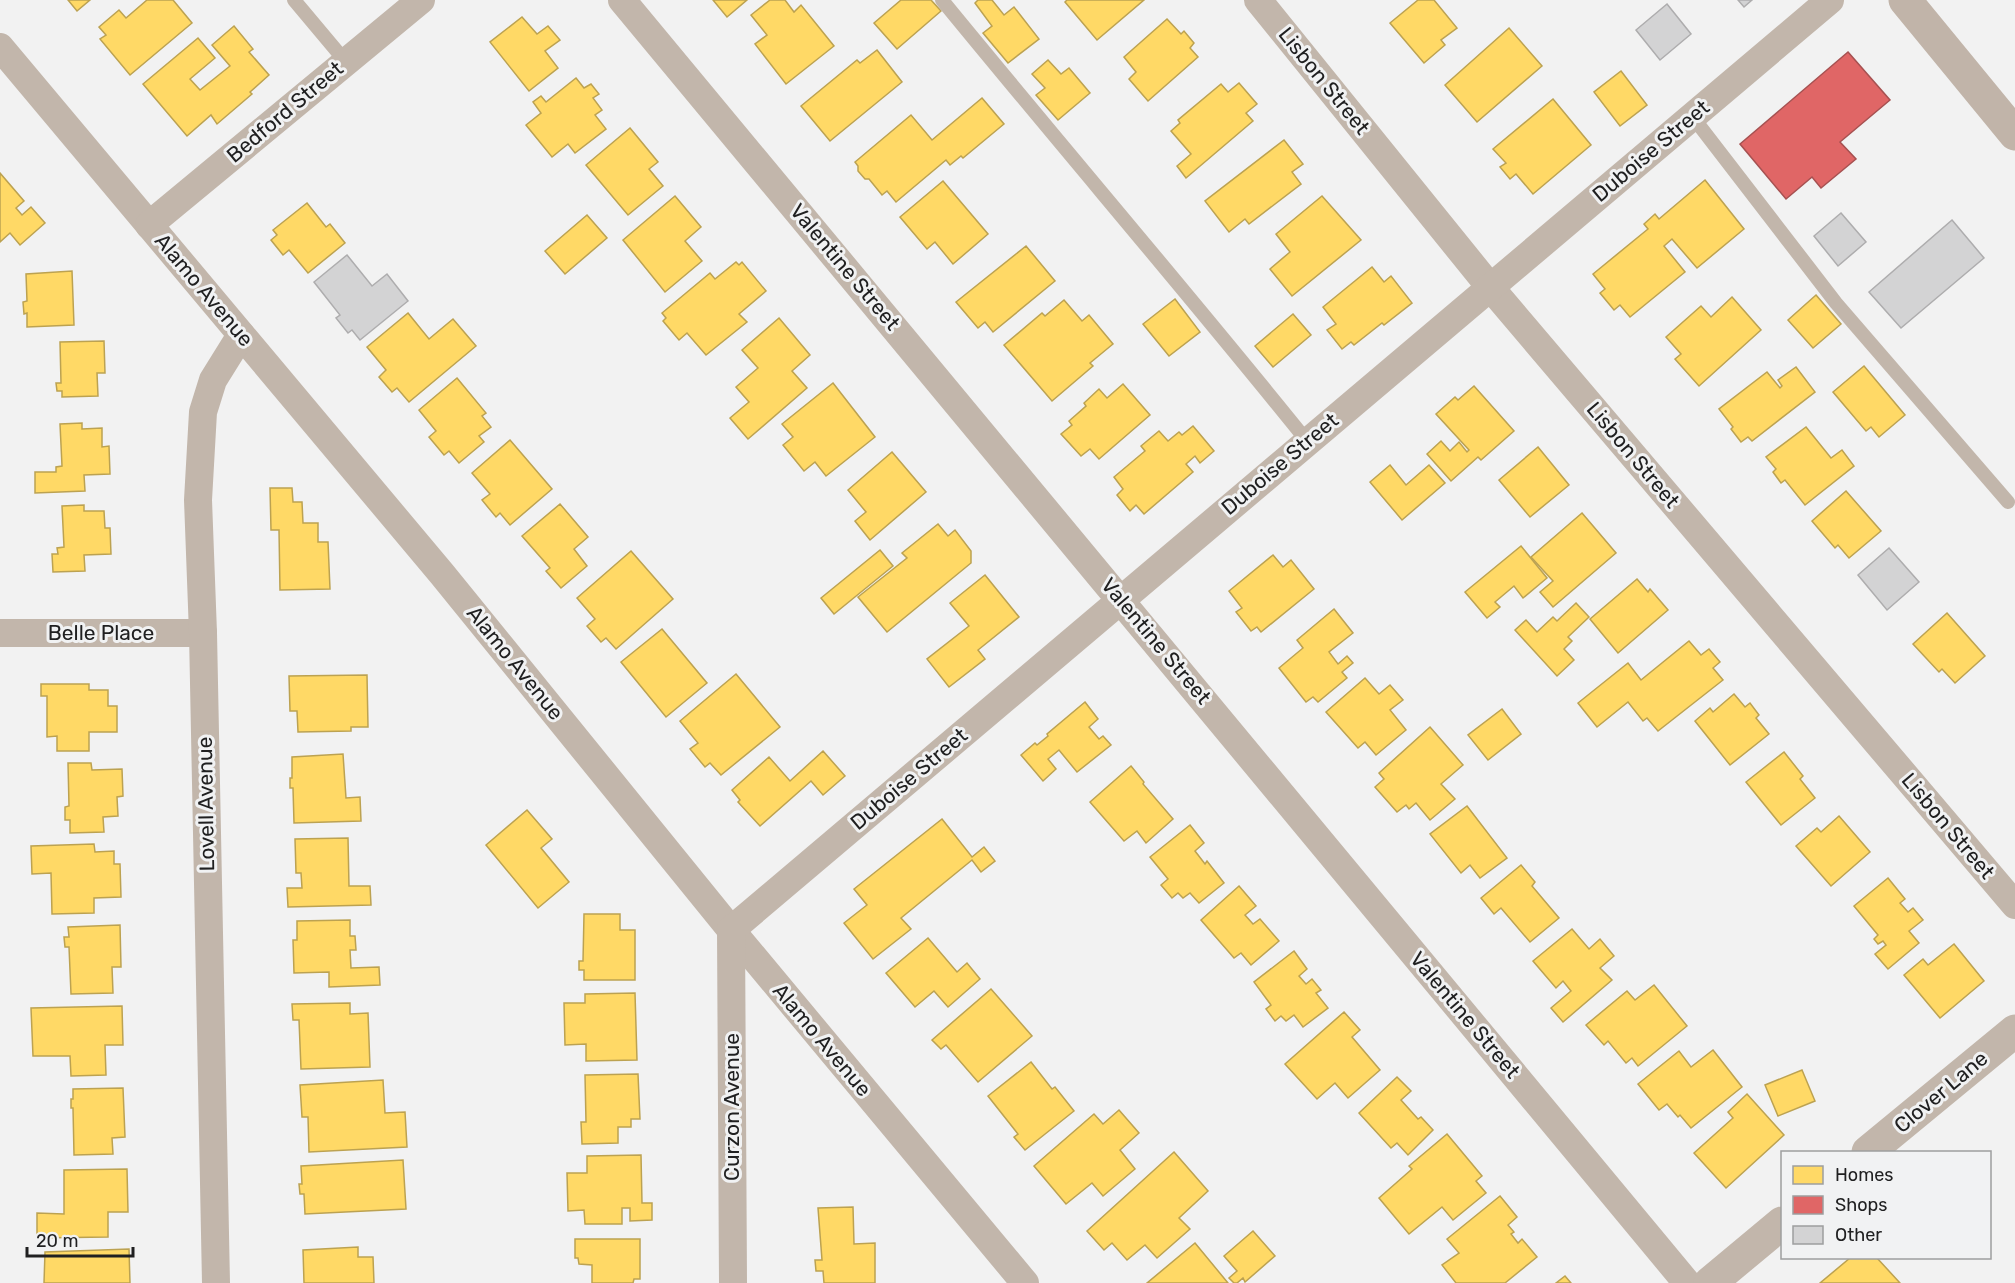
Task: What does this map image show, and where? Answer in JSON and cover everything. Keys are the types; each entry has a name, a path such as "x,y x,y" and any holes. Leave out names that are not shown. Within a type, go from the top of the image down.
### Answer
{"main road":[{"path":"1905,0 2015,134"}],"street":[{"name":"Bedford Street","path":"149,225 421,0"},
{"name":"Valentine Street","path":"622,0 1687,1283"},
{"name":"Lisbon Street","path":"1258,0 1490,287 2015,905"},
{"name":"Duboise Street","path":"731,930 1830,0"},
{"name":"Alamo Avenue","path":"0,47 442,574 731,930 1025,1283"},
{"name":"Lovell Avenue","path":"216,1283 203,633 198,500 203,412 213,380 241,335"},
{"name":"Belle Place","path":"0,633 203,633"},
{"name":"Curzon Avenue","path":"731,930 733,1283"},
{"name":"Clover Lane","path":"1869,1151 2015,1031"},
{"path":"1710,1283 1781,1224"}],"lane":[{"path":"294,0 346,62"},
{"path":"942,0 1307,441"},
{"path":"1692,116 1836,303 2008,502"}],"building: Homes":[{"path":"68,0 90,0 77,11"},
{"path":"147,0 173,0 192,23 130,75 100,39 106,35 99,27 119,10 126,18"},
{"path":"713,0 747,0 727,17"},
{"path":"770,0 785,0 794,12 801,5 834,46 786,84 755,44 767,35 751,15"},
{"path":"901,0 931,0 941,11 897,49 874,23"},
{"path":"978,0 992,0 1004,15 1014,7 1039,39 1008,63 983,33 992,26 975,3"},
{"path":"1067,0 1144,0 1097,40 1065,2"},
{"path":"1418,0 1434,0 1457,28 1441,40 1445,45 1424,63 1390,23"},
{"path":"522,17 537,34 548,26 560,40 545,51 558,68 529,91 490,42"},
{"path":"1167,19 1181,34 1184,31 1194,43 1190,48 1198,57 1148,101 1129,79 1136,72 1124,57"},
{"path":"234,26 253,49 249,52 269,75 250,92 252,94 217,124 211,115 187,136 143,84 198,38 215,58 190,79 200,90 230,66 212,45"},
{"path":"1509,28 1542,66 1477,122 1445,85"},
{"path":"877,50 902,82 830,141 801,106 857,60 860,63"},
{"path":"1048,60 1061,74 1069,68 1090,93 1058,120 1036,95 1045,88 1032,74"},
{"path":"1621,71 1647,105 1620,126 1594,92"},
{"path":"576,78 584,88 591,84 599,94 593,98 602,110 595,115 606,129 575,153 568,144 552,157 526,125 541,113 533,102 541,96 546,102"},
{"path":"1239,83 1257,104 1246,113 1253,121 1186,178 1177,166 1191,154 1171,131 1180,123 1178,120 1221,84 1228,92"},
{"path":"982,98 1004,124 963,158 961,156 950,165 946,160 896,202 887,191 882,195 869,179 865,179 858,171 855,162 911,115 932,140"},
{"path":"1553,99 1591,145 1533,194 1516,174 1510,179 1500,167 1506,163 1493,149"},
{"path":"630,128 658,162 649,169 663,186 628,215 586,165"},
{"path":"1284,140 1303,164 1292,172 1301,184 1249,224 1245,219 1229,232 1205,201"},
{"path":"0,173 24,201 16,208 22,215 31,207 45,223 20,245 10,233 0,242"},
{"path":"1705,180 1744,229 1697,268 1672,239 1664,246 1685,272 1630,317 1620,305 1614,310 1600,293 1605,289 1593,274 1648,229 1644,224 1655,214 1659,219"},
{"path":"943,181 988,234 953,264 935,242 927,249 900,217"},
{"path":"675,196 701,227 685,241 702,261 665,292 623,240"},
{"path":"1322,196 1361,240 1292,296 1270,269 1290,252 1276,234"},
{"path":"307,203 326,227 330,224 345,243 308,273 289,250 283,255 271,240 277,235 273,230"},
{"path":"587,215 607,238 565,274 545,251"},
{"path":"1026,246 1055,281 993,332 985,322 978,328 956,302"},
{"path":"736,262 739,265 742,262 766,291 739,314 747,322 706,355 687,333 679,340 663,321 666,318 662,313 710,273 715,279"},
{"path":"1372,267 1384,282 1391,276 1412,303 1354,345 1351,342 1342,349 1327,330 1336,324 1323,307"},
{"path":"72,271 74,325 27,327 27,313 24,314 23,302 27,301 26,274"},
{"path":"1816,295 1841,324 1813,348 1788,320"},
{"path":"1732,297 1761,330 1699,386 1675,359 1681,354 1666,337 1701,306 1711,317"},
{"path":"1175,299 1200,332 1169,356 1143,324"},
{"path":"1064,300 1082,321 1089,315 1113,344 1090,363 1093,366 1052,401 1004,345 1042,313 1045,316"},
{"path":"408,313 429,339 453,319 476,346 409,402 397,388 392,392 379,377 386,370 367,347"},
{"path":"1293,314 1311,335 1273,367 1255,346"},
{"path":"779,318 810,355 792,371 807,388 748,439 730,418 749,402 736,387 758,368 742,350"},
{"path":"104,341 105,373 97,373 98,396 62,397 62,391 57,391 56,383 61,383 60,342"},
{"path":"1864,366 1905,415 1879,437 1871,427 1866,431 1833,392"},
{"path":"1796,367 1815,392 1752,441 1748,437 1741,442 1719,409 1767,372 1780,388 1782,386 1778,380"},
{"path":"457,378 486,413 482,416 491,427 479,436 484,442 459,463 449,451 444,455 429,437 436,431 419,410"},
{"path":"833,383 875,437 826,476 815,462 804,471 783,445 793,437 782,424"},
{"path":"1123,384 1150,415 1099,459 1090,449 1081,456 1061,434 1072,425 1069,421 1086,406 1084,403 1099,389 1107,398"},
{"path":"1474,386 1514,431 1481,460 1478,457 1451,481 1427,454 1441,441 1450,451 1459,442 1467,452 1469,450 1436,414 1455,397 1458,400"},
{"path":"82,423 82,429 102,428 102,447 109,446 110,474 84,475 85,491 35,493 35,472 56,472 56,467 62,466 60,424"},
{"path":"1193,426 1214,451 1200,463 1195,456 1186,464 1193,472 1144,514 1136,505 1130,511 1117,495 1123,489 1114,477 1145,451 1141,446 1159,431 1168,441 1179,432 1182,435"},
{"path":"1806,427 1831,458 1842,450 1854,466 1805,505 1785,480 1781,483 1773,472 1776,469 1766,457"},
{"path":"510,440 552,489 510,525 500,513 496,517 482,500 490,494 472,473"},
{"path":"1538,447 1569,485 1530,517 1499,480"},
{"path":"892,452 926,492 870,540 855,521 866,512 848,490"},
{"path":"1390,465 1406,485 1429,465 1445,483 1402,520 1370,482"},
{"path":"270,488 292,488 293,502 302,502 303,523 318,523 318,542 328,542 330,589 280,590 279,530 271,530"},
{"path":"1846,491 1881,531 1849,558 1838,545 1835,548 1812,521"},
{"path":"560,504 588,537 574,549 587,566 561,588 546,571 550,568 522,536"},
{"path":"84,505 84,511 104,511 105,528 110,528 111,554 84,555 85,571 53,572 52,554 58,554 57,548 64,547 62,506"},
{"path":"1582,513 1616,553 1553,607 1540,592 1553,581 1531,557"},
{"path":"938,524 948,536 955,530 971,551 971,563 887,632 858,597 907,558 902,553"},
{"path":"1521,546 1547,578 1523,598 1514,586 1495,602 1500,607 1487,618 1465,592"},
{"path":"880,550 893,566 834,614 821,598"},
{"path":"631,551 673,599 616,649 606,638 601,642 587,626 595,619 577,598"},
{"path":"1273,555 1283,567 1291,560 1314,589 1261,632 1257,627 1251,631 1236,612 1242,608 1229,591"},
{"path":"985,575 1019,617 978,650 985,659 949,687 927,659 969,626 950,603"},
{"path":"1637,579 1648,592 1650,589 1668,610 1618,653 1590,619"},
{"path":"1576,603 1589,617 1568,637 1572,641 1564,649 1574,660 1557,676 1515,630 1526,620 1537,632 1553,617 1557,621"},
{"path":"1334,609 1353,633 1329,652 1338,664 1347,656 1353,663 1342,672 1347,678 1318,702 1313,697 1306,702 1279,668 1303,648 1297,640"},
{"path":"1947,613 1985,656 1955,683 1942,669 1939,672 1913,644"},
{"path":"662,629 707,683 666,717 621,662"},
{"path":"1689,641 1701,655 1709,649 1720,662 1713,668 1723,680 1658,731 1647,718 1643,721 1628,702 1597,727 1578,703 1628,663 1641,680"},
{"path":"736,674 780,727 721,775 710,763 705,767 690,749 698,743 680,721"},
{"path":"367,675 368,727 351,727 351,731 298,732 297,711 290,711 289,676"},
{"path":"1365,678 1379,694 1390,685 1403,700 1390,710 1406,730 1376,755 1365,742 1358,748 1326,712"},
{"path":"41,684 89,684 89,690 108,690 108,706 117,706 117,732 89,732 89,751 57,751 57,736 47,737 47,696 41,696"},
{"path":"1734,694 1745,707 1750,703 1759,715 1756,718 1769,734 1730,765 1695,721 1710,708 1713,712"},
{"path":"1085,702 1098,719 1089,727 1099,739 1103,736 1111,745 1077,772 1059,750 1048,759 1056,769 1043,781 1021,755 1048,736 1047,734"},
{"path":"1502,709 1521,734 1488,760 1468,735"},
{"path":"1430,727 1463,765 1441,784 1455,799 1430,820 1416,803 1409,809 1406,805 1397,812 1375,787 1384,779 1379,773"},
{"path":"823,751 845,776 823,795 811,781 760,826 738,802 740,800 732,790 769,757 790,781"},
{"path":"1784,752 1803,776 1800,779 1815,798 1781,825 1746,782"},
{"path":"343,754 346,798 360,797 361,821 294,823 293,788 290,788 292,757"},
{"path":"68,763 91,763 92,770 122,769 123,796 117,797 118,816 103,817 104,832 70,833 70,820 65,820 65,807 69,806"},
{"path":"1131,766 1173,819 1146,843 1137,831 1124,841 1090,802"},
{"path":"1467,806 1507,858 1480,878 1470,865 1461,873 1430,834"},
{"path":"527,810 552,839 541,848 569,882 538,908 486,845"},
{"path":"1839,816 1870,852 1831,886 1796,846 1817,828 1821,832"},
{"path":"942,819 972,857 984,847 995,861 981,872 972,860 901,918 911,929 873,959 844,923 867,905 854,889"},
{"path":"1190,825 1204,843 1195,851 1205,864 1207,861 1224,883 1199,903 1190,893 1183,898 1178,893 1172,898 1161,885 1168,879 1150,857"},
{"path":"348,838 349,886 370,886 371,905 288,907 287,888 302,888 301,873 296,873 295,839"},
{"path":"94,844 95,852 114,851 114,864 120,864 121,897 94,898 94,913 52,914 51,873 32,874 31,846"},
{"path":"1521,865 1535,882 1532,886 1559,918 1530,942 1501,908 1494,914 1481,898"},
{"path":"1888,878 1905,899 1900,903 1908,912 1913,908 1923,920 1909,931 1919,943 1888,969 1875,954 1886,945 1883,941 1878,944 1874,939 1878,935 1854,906"},
{"path":"1239,886 1256,906 1245,915 1253,924 1260,919 1279,941 1251,965 1241,953 1234,958 1201,920"},
{"path":"584,914 620,914 620,930 635,930 635,980 584,980 584,970 579,970 579,961 583,961"},
{"path":"350,920 350,936 355,936 356,950 350,950 351,968 379,967 380,985 329,987 329,972 294,973 293,940 297,940 297,921"},
{"path":"120,925 121,967 112,967 113,993 71,994 69,947 65,947 64,937 69,937 68,927"},
{"path":"1572,929 1589,949 1600,939 1614,956 1600,968 1612,980 1563,1022 1551,1008 1571,991 1563,981 1556,988 1533,961"},
{"path":"928,938 957,972 967,963 980,979 948,1007 934,991 915,1007 886,973"},
{"path":"1954,944 1984,981 1940,1018 1904,975 1923,959 1928,965"},
{"path":"1294,951 1307,969 1299,976 1306,984 1312,979 1321,990 1316,993 1328,1008 1303,1027 1294,1015 1286,1021 1281,1016 1275,1021 1266,1009 1271,1005 1254,982"},
{"path":"1654,985 1687,1026 1638,1066 1632,1058 1626,1063 1608,1041 1604,1045 1586,1025 1627,991 1635,1000"},
{"path":"991,989 1032,1036 978,1082 946,1045 941,1049 932,1040"},
{"path":"635,993 637,1060 586,1061 586,1044 565,1045 564,1003 585,1003 585,994"},
{"path":"350,1003 350,1014 368,1013 370,1067 301,1069 299,1020 293,1020 292,1004"},
{"path":"122,1006 123,1045 105,1045 106,1075 71,1076 70,1056 33,1056 31,1008"},
{"path":"1344,1012 1360,1030 1352,1037 1380,1070 1348,1098 1335,1083 1317,1099 1285,1064"},
{"path":"1713,1050 1742,1087 1691,1128 1667,1104 1659,1110 1638,1084 1679,1051 1691,1067"},
{"path":"1031,1062 1052,1089 1055,1087 1074,1111 1025,1150 1014,1137 1018,1134 988,1096"},
{"path":"1802,1070 1815,1101 1778,1116 1765,1085"},
{"path":"638,1074 640,1119 631,1119 631,1127 618,1127 618,1143 582,1144 581,1122 586,1122 585,1075"},
{"path":"1397,1077 1411,1091 1401,1100 1418,1119 1421,1117 1433,1130 1408,1155 1397,1143 1391,1148 1359,1113"},
{"path":"383,1080 385,1113 405,1112 407,1147 309,1152 308,1117 302,1117 300,1085"},
{"path":"123,1088 125,1137 112,1138 113,1154 74,1155 73,1108 71,1108 73,1089"},
{"path":"1747,1094 1784,1135 1726,1188 1694,1153 1733,1118 1728,1112"},
{"path":"1119,1110 1139,1133 1120,1150 1135,1169 1103,1196 1092,1183 1066,1204 1034,1166 1094,1114 1103,1124"},
{"path":"1447,1134 1482,1176 1476,1181 1486,1193 1453,1220 1442,1207 1409,1234 1379,1198 1412,1169 1409,1166"},
{"path":"1174,1152 1208,1191 1179,1218 1190,1229 1157,1258 1145,1245 1127,1260 1112,1243 1104,1250 1087,1231"},
{"path":"641,1155 642,1203 652,1203 652,1220 630,1221 630,1208 622,1208 622,1224 585,1224 584,1210 568,1211 567,1173 587,1173 587,1156"},
{"path":"403,1160 406,1209 305,1214 304,1194 300,1194 299,1184 302,1184 301,1166"},
{"path":"127,1169 128,1212 108,1212 108,1237 37,1238 37,1213 64,1214 64,1170"},
{"path":"1500,1196 1517,1217 1508,1225 1514,1232 1511,1234 1518,1243 1522,1239 1537,1257 1505,1283 1456,1283 1442,1265 1459,1253 1447,1239"},
{"path":"853,1207 854,1244 875,1243 875,1283 824,1283 823,1271 816,1271 815,1260 822,1260 818,1208"},
{"path":"1253,1231 1275,1256 1245,1282 1243,1278 1234,1283 1229,1278 1237,1271 1224,1256"},
{"path":"575,1239 640,1239 640,1279 634,1279 633,1283 592,1283 592,1265 579,1264 578,1258 575,1258"},
{"path":"1195,1243 1228,1283 1147,1283"},
{"path":"358,1247 358,1257 373,1257 374,1283 304,1283 303,1250"},
{"path":"129,1249 130,1283 44,1283 45,1252"},
{"path":"1849,1259 1878,1259 1900,1283 1820,1283"},
{"path":"1565,1276 1571,1283 1556,1283"}],"building: Shops":[{"path":"1848,52 1890,100 1840,142 1856,159 1821,188 1812,177 1786,199 1740,144"}],"building: Other":[{"path":"1738,0 1752,0 1744,7"},
{"path":"1667,4 1691,34 1660,60 1636,30"},
{"path":"1841,213 1866,242 1838,266 1814,236"},
{"path":"1952,220 1984,258 1901,328 1869,292"},
{"path":"347,255 372,286 387,274 408,301 360,340 352,330 348,333 336,318 340,315 314,282"},
{"path":"1889,548 1919,582 1887,610 1858,575"}]}
